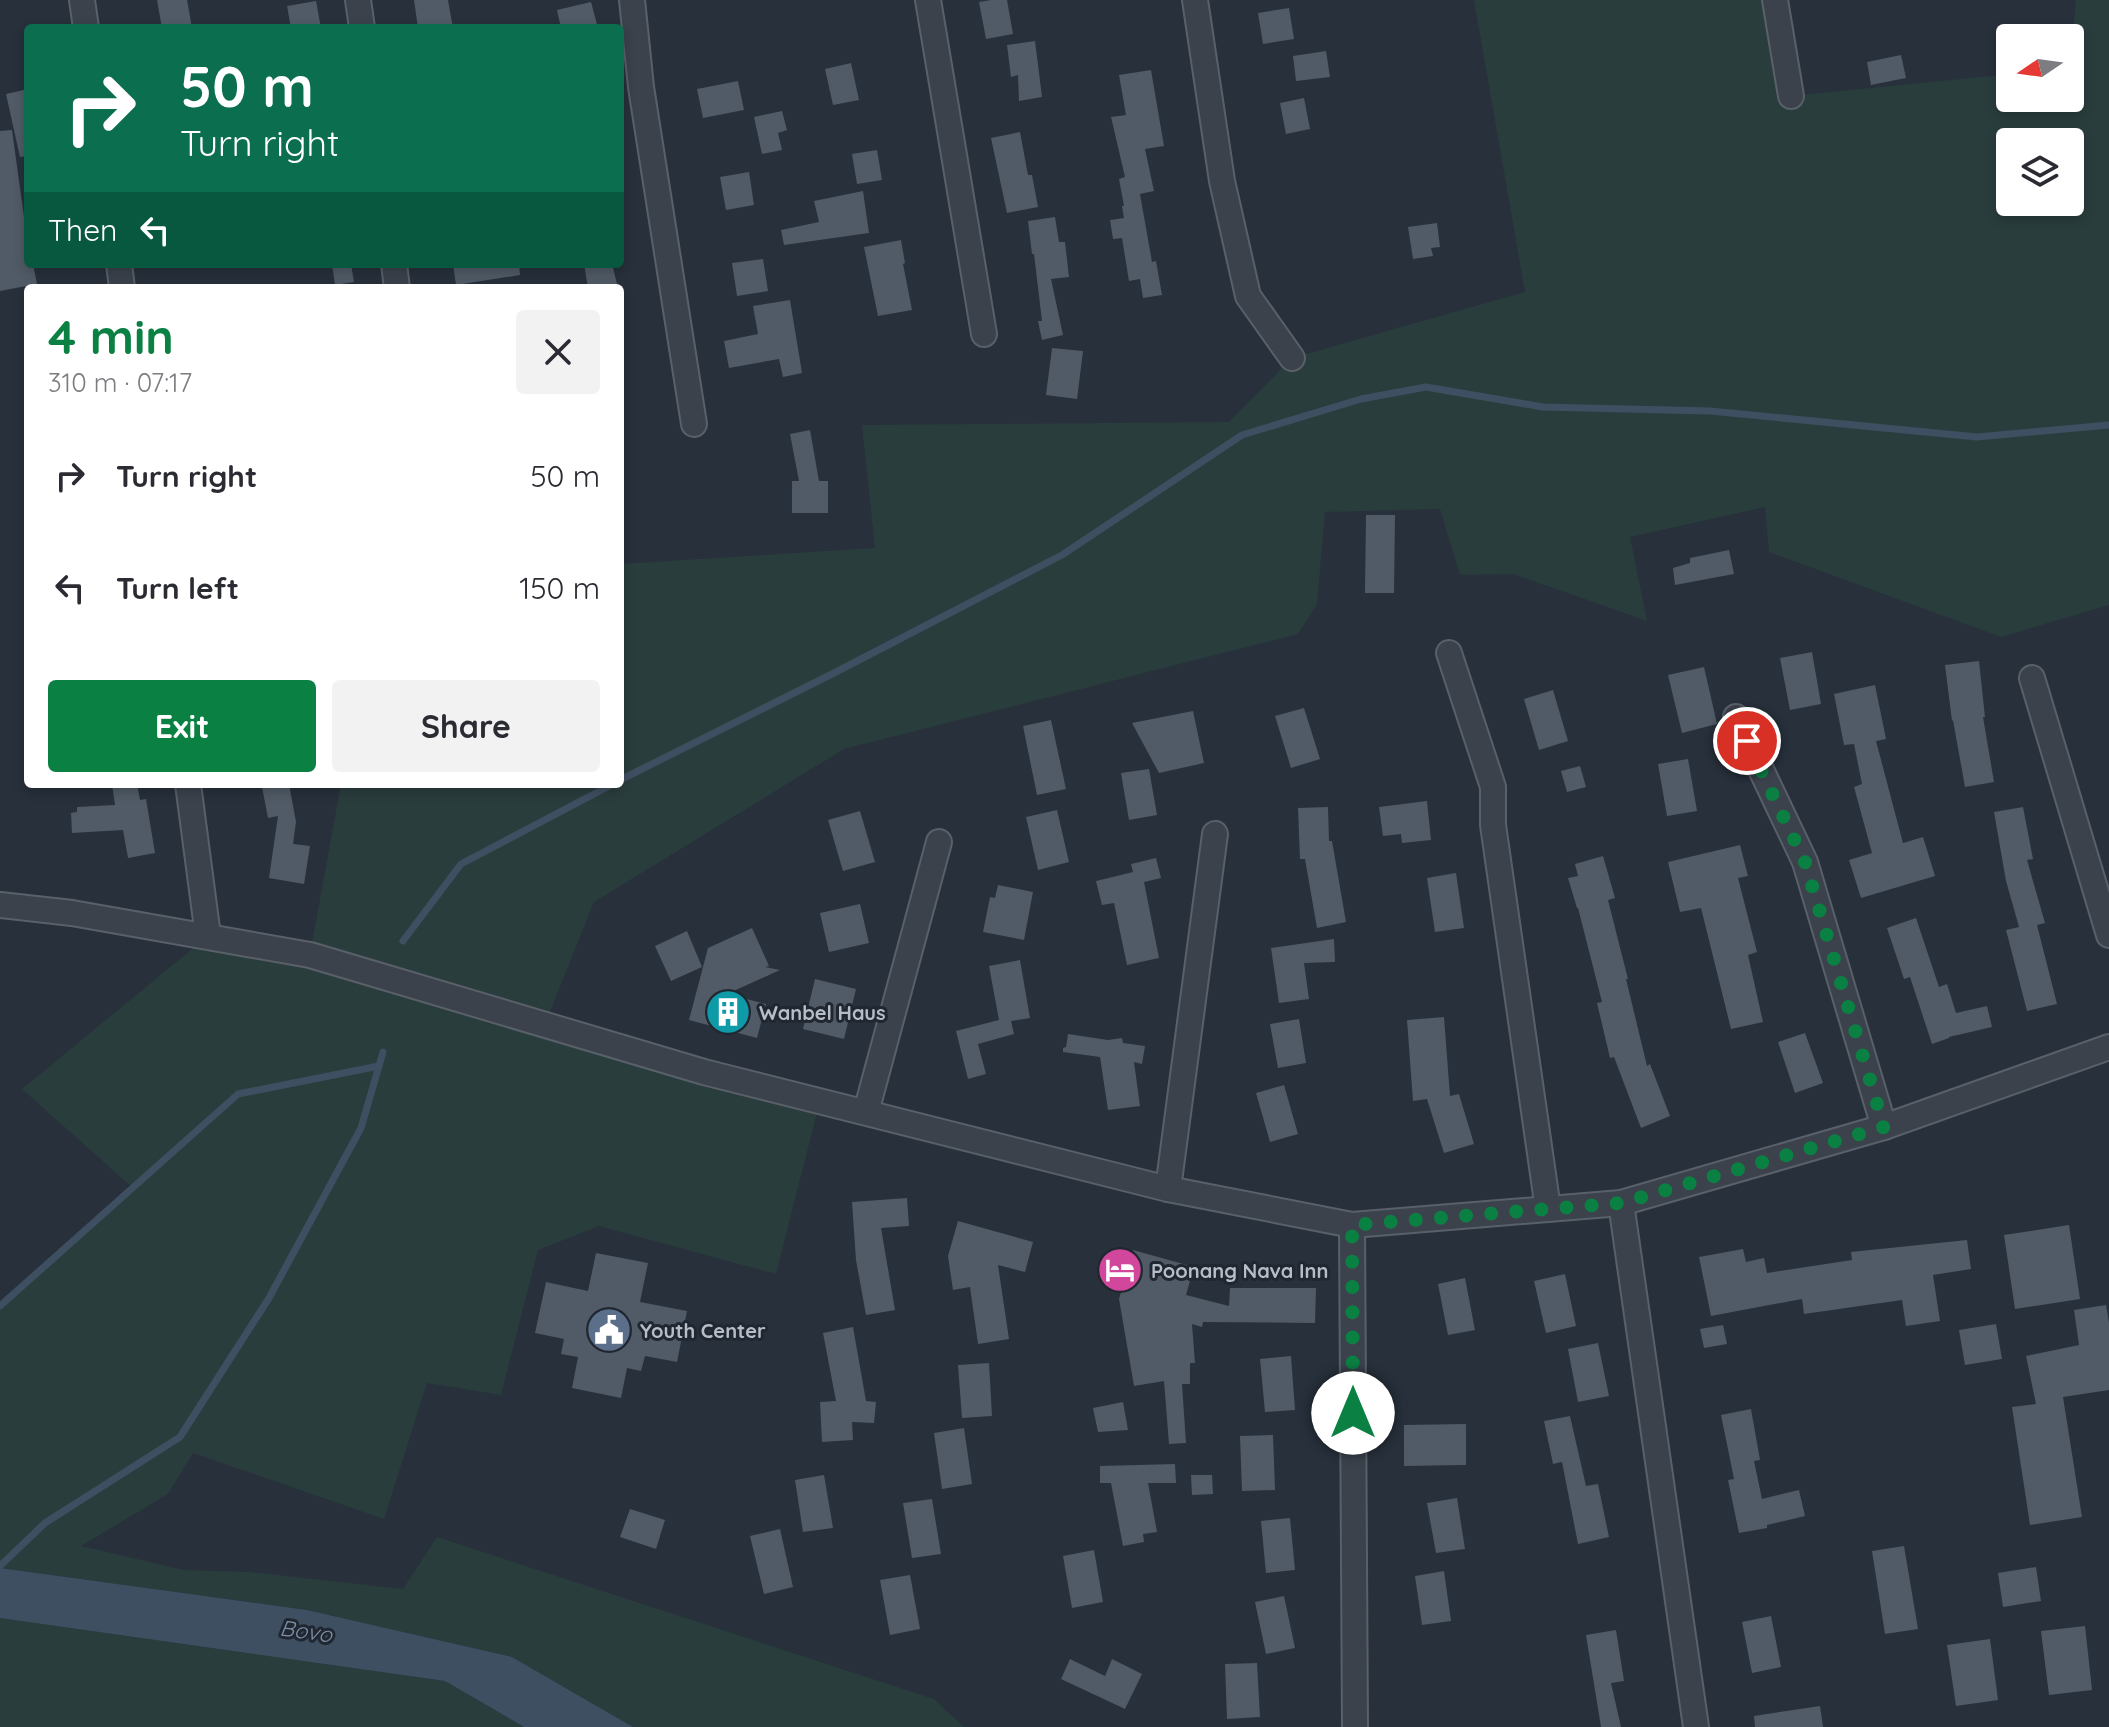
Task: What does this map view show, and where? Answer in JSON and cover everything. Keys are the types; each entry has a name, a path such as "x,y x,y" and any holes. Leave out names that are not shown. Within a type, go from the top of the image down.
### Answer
{"street":[{"path":"82,0 85,24"},
{"path":"358,0 361,24"},
{"path":"632,0 641,87 694,424"},
{"path":"928,0 984,334"},
{"path":"1195,0 1222,181 1248,296 1292,358"},
{"path":"1775,0 1791,96"},
{"path":"1449,653 1493,787 1493,825 1548,1209"},
{"path":"2032,678 2109,935"},
{"path":"1736,717 1805,862 1884,1127"},
{"path":"189,788 208,936"},
{"path":"1168,1189 1215,834"},
{"path":"866,1112 939,842"},
{"path":"0,905 72,913 310,955 704,1072 1168,1189 1352,1225 1621,1203 1884,1127 2109,1047"},
{"path":"1621,1203 1696,1727"},
{"path":"1352,1225 1355,1727"}],"shaded area":[{"path":"1474,0 1775,0 1791,96 1996,75 1996,112 2084,112 2084,24 2074,24 2076,0 2109,0 2109,605 2001,637 1769,552 1765,507 1630,537 1647,621 1513,574 1460,575 1440,509 1325,512 1317,604 1298,634 844,749 594,902 545,1024 820,1101 776,1274 599,1226 538,1250 501,1395 427,1383 384,1519 193,1453 168,1494 81,1546 184,1570 250,1572 403,1589 437,1537 934,1699 964,1727 633,1727 512,1657 307,1610 0,1568 0,1306 133,1188 22,1089 208,936 310,954 340,788 624,788 624,564 875,548 862,425 1229,422 1292,358 1525,292"},
{"path":"0,1618 445,1681 524,1727 0,1727"}],"water":[{"name":"Bovo","path":"0,1568 307,1610 512,1657 633,1727 524,1727 445,1681 0,1618"}],"building":[{"path":"157,0 187,0 191,24 161,24"},
{"path":"414,0 448,0 452,24 417,24"},
{"path":"1007,0 1013,34 986,39 979,2"},
{"path":"316,1 320,24 290,24 287,6"},
{"path":"591,2 597,24 560,24 557,10"},
{"path":"1289,8 1294,39 1263,44 1258,13"},
{"path":"1035,41 1042,97 1019,101 1018,75 1011,77 1007,45"},
{"path":"1326,51 1330,77 1296,81 1293,56"},
{"path":"1901,55 1906,78 1871,85 1867,62"},
{"path":"851,63 859,100 833,105 825,69"},
{"path":"1151,70 1164,146 1145,149 1154,191 1140,194 1152,262 1156,261 1162,295 1143,298 1140,279 1129,281 1122,238 1113,239 1110,220 1124,218 1119,179 1125,177 1111,117 1126,115 1119,75"},
{"path":"738,81 744,110 703,118 697,89"},
{"path":"24,90 24,156 20,157 6,94"},
{"path":"1304,98 1310,129 1286,134 1280,103"},
{"path":"782,111 787,130 778,133 782,150 762,154 754,117"},
{"path":"12,130 24,217 24,268 34,268 37,284 24,284 0,291 0,131"},
{"path":"1020,132 1038,207 1007,213 991,138"},
{"path":"877,150 882,180 857,184 852,154"},
{"path":"749,172 754,205 726,210 720,177"},
{"path":"863,191 869,233 784,245 781,230 819,222 814,201"},
{"path":"1055,217 1059,242 1065,242 1069,277 1051,279 1063,335 1042,340 1028,221"},
{"path":"1437,223 1440,247 1431,248 1433,256 1413,259 1408,227"},
{"path":"901,240 912,310 878,316 864,247"},
{"path":"763,259 768,291 737,296 732,263"},
{"path":"333,268 352,268 354,282 335,284"},
{"path":"454,268 519,268 520,275 456,284"},
{"path":"585,268 613,268 617,284 587,284"},
{"path":"790,300 802,373 783,377 779,359 729,368 724,341 758,334 753,306"},
{"path":"1052,348 1083,351 1077,399 1046,395"},
{"path":"810,430 819,481 828,481 828,513 792,513 792,481 799,481 790,434"},
{"path":"1366,515 1395,515 1394,593 1365,593"},
{"path":"1729,550 1734,574 1675,585 1673,568 1690,563 1690,558"},
{"path":"1812,652 1821,704 1790,710 1780,658"},
{"path":"1979,661 1983,717 1994,782 1965,787 1945,665"},
{"path":"1704,667 1717,724 1682,733 1668,675"},
{"path":"1875,685 1886,739 1876,741 1903,843 1923,837 1935,876 1861,898 1849,860 1872,853 1854,787 1862,784 1854,744 1844,745 1834,694"},
{"path":"1553,690 1568,741 1539,750 1524,699"},
{"path":"1304,708 1320,759 1291,768 1275,716"},
{"path":"1193,711 1204,763 1159,773 1132,723"},
{"path":"1051,720 1066,789 1037,795 1023,726"},
{"path":"1688,759 1697,811 1667,816 1658,764"},
{"path":"1580,766 1586,787 1567,792 1561,771"},
{"path":"1149,769 1157,815 1129,820 1121,773"},
{"path":"113,788 138,788 140,800 146,799 155,853 128,858 123,830 72,833 71,813 77,812 77,807 115,805"},
{"path":"262,788 290,788 296,822 293,844 310,846 304,884 269,878 278,816 268,818"},
{"path":"1427,801 1431,840 1402,843 1401,834 1383,836 1379,807"},
{"path":"1328,807 1329,841 1332,841 1346,922 1317,928 1305,859 1300,859 1298,808"},
{"path":"2023,807 2033,859 2027,860 2045,923 2037,925 2057,1004 2027,1011 2006,930 2019,927 2006,881 1994,812"},
{"path":"1057,810 1069,862 1038,870 1026,817"},
{"path":"860,811 875,862 843,871 828,820"},
{"path":"1740,845 1748,876 1738,878 1757,952 1748,955 1763,1022 1731,1029 1701,908 1680,912 1668,862"},
{"path":"1603,856 1615,898 1608,900 1647,1066 1650,1064 1670,1116 1641,1128 1614,1057 1610,1058 1597,1003 1602,1002 1568,878 1578,876 1575,864"},
{"path":"1156,858 1161,878 1144,882 1159,958 1127,965 1114,903 1102,905 1096,881 1133,872 1131,864"},
{"path":"1456,873 1464,928 1435,932 1427,878"},
{"path":"998,885 1033,892 1024,940 983,932 990,897 995,898"},
{"path":"860,904 869,943 829,952 820,913"},
{"path":"1916,918 1939,987 1947,984 1956,1013 1987,1006 1992,1027 1932,1044 1910,977 1904,979 1887,928"},
{"path":"752,928 769,966 765,967 780,970 727,994 766,1004 757,1038 689,1020 708,948"},
{"path":"687,931 702,967 671,981 655,946"},
{"path":"1334,939 1335,962 1304,963 1309,999 1279,1003 1271,948"},
{"path":"1020,960 1030,1018 1011,1021 1014,1034 978,1044 986,1074 968,1079 956,1031 999,1020 989,966"},
{"path":"815,979 856,989 844,1039 803,1029"},
{"path":"1444,1017 1450,1096 1459,1094 1474,1144 1444,1153 1427,1099 1413,1101 1407,1020"},
{"path":"1299,1019 1306,1063 1278,1068 1270,1024"},
{"path":"1805,1033 1823,1083 1795,1093 1778,1042"},
{"path":"1068,1034 1108,1040 1122,1038 1123,1043 1145,1046 1142,1064 1134,1062 1140,1106 1108,1110 1100,1057 1063,1052"},
{"path":"1284,1085 1298,1134 1270,1142 1256,1093"},
{"path":"907,1198 909,1226 881,1228 895,1310 866,1315 856,1260 852,1202"},
{"path":"958,1221 1033,1242 1025,1272 998,1265 1009,1339 978,1344 970,1287 953,1290 948,1256"},
{"path":"2069,1225 2080,1299 2015,1309 2004,1235"},
{"path":"1967,1240 1971,1269 1933,1275 1940,1321 1906,1326 1902,1300 1804,1314 1802,1299 1711,1316 1699,1257 1743,1249 1746,1262 1764,1258 1767,1273 1852,1260 1851,1252"},
{"path":"1133,1250 1194,1267 1186,1295 1229,1306 1230,1288 1316,1288 1315,1323 1203,1322 1202,1327 1192,1324 1195,1363 1190,1363 1190,1384 1182,1384 1186,1443 1169,1444 1164,1381 1134,1386 1119,1299"},
{"path":"596,1253 648,1263 640,1302 687,1311 677,1362 645,1356 641,1371 627,1368 621,1398 572,1388 578,1357 561,1354 564,1339 535,1333 546,1282 588,1291"},
{"path":"1565,1274 1576,1326 1546,1333 1534,1281"},
{"path":"1465,1278 1475,1330 1448,1335 1438,1284"},
{"path":"2106,1305 2109,1390 2063,1397 2082,1517 2030,1525 2012,1407 2036,1404 2026,1356 2079,1345 2074,1310"},
{"path":"1996,1324 2002,1359 1965,1365 1959,1330"},
{"path":"1723,1325 1727,1344 1704,1348 1700,1329"},
{"path":"853,1327 866,1401 876,1402 874,1423 852,1422 853,1440 822,1442 820,1402 836,1401 823,1333"},
{"path":"1598,1343 1609,1396 1578,1402 1568,1349"},
{"path":"1291,1356 1295,1410 1265,1412 1260,1359"},
{"path":"989,1363 992,1416 962,1418 958,1365"},
{"path":"1123,1402 1128,1430 1098,1432 1093,1408"},
{"path":"1751,1409 1760,1460 1754,1461 1762,1499 1799,1490 1805,1516 1739,1533 1728,1480 1734,1479 1721,1415"},
{"path":"1570,1416 1586,1486 1598,1484 1609,1537 1578,1544 1562,1462 1553,1464 1544,1421"},
{"path":"1466,1424 1466,1465 1404,1466 1404,1425"},
{"path":"964,1428 972,1484 942,1489 934,1433"},
{"path":"1273,1435 1275,1490 1242,1491 1240,1436"},
{"path":"1175,1464 1176,1483 1148,1483 1157,1532 1143,1534 1144,1542 1123,1546 1111,1483 1100,1483 1100,1466"},
{"path":"824,1475 833,1528 803,1532 795,1480"},
{"path":"1191,1475 1212,1475 1213,1494 1192,1495"},
{"path":"1457,1498 1465,1549 1436,1553 1427,1503"},
{"path":"932,1499 941,1554 912,1558 903,1503"},
{"path":"630,1509 665,1520 656,1549 620,1537"},
{"path":"1290,1518 1295,1570 1266,1573 1261,1521"},
{"path":"780,1529 793,1587 764,1594 750,1536"},
{"path":"1904,1546 1918,1629 1885,1634 1872,1551"},
{"path":"1094,1550 1103,1602 1072,1608 1063,1556"},
{"path":"2036,1567 2041,1601 2003,1607 1998,1573"},
{"path":"1444,1571 1451,1621 1422,1625 1415,1576"},
{"path":"910,1575 920,1629 890,1635 880,1580"},
{"path":"1284,1596 1295,1648 1266,1654 1255,1602"},
{"path":"1771,1616 1781,1667 1752,1673 1742,1622"},
{"path":"2085,1626 2092,1690 2049,1695 2041,1631"},
{"path":"1616,1630 1624,1681 1611,1683 1621,1727 1601,1727 1586,1635"},
{"path":"1990,1639 1998,1700 1956,1706 1947,1645"},
{"path":"1070,1659 1105,1676 1112,1659 1142,1674 1125,1709 1061,1679"},
{"path":"1257,1663 1260,1717 1227,1719 1225,1664"},
{"path":"1820,1706 1823,1727 1755,1727 1754,1716"}],"waterway":[{"path":"624,778 1062,555 1242,435 1361,399 1426,387 1543,407 1710,411 1977,437 2109,425"},
{"path":"403,941 461,864 605,788"},
{"path":"0,1566 45,1523 180,1437 269,1298 361,1128 383,1052"},
{"path":"0,1306 238,1094 379,1066"}],"place":[{"name":"Wanbel Haus","path":"728,1012"},
{"name":"Poonang Nava Inn","path":"1120,1270"},
{"name":"Youth Center","path":"609,1330"}],"route":[{"path":"1353,1413 1352,1225 1621,1203 1884,1127 1805,862 1747,741"}]}
